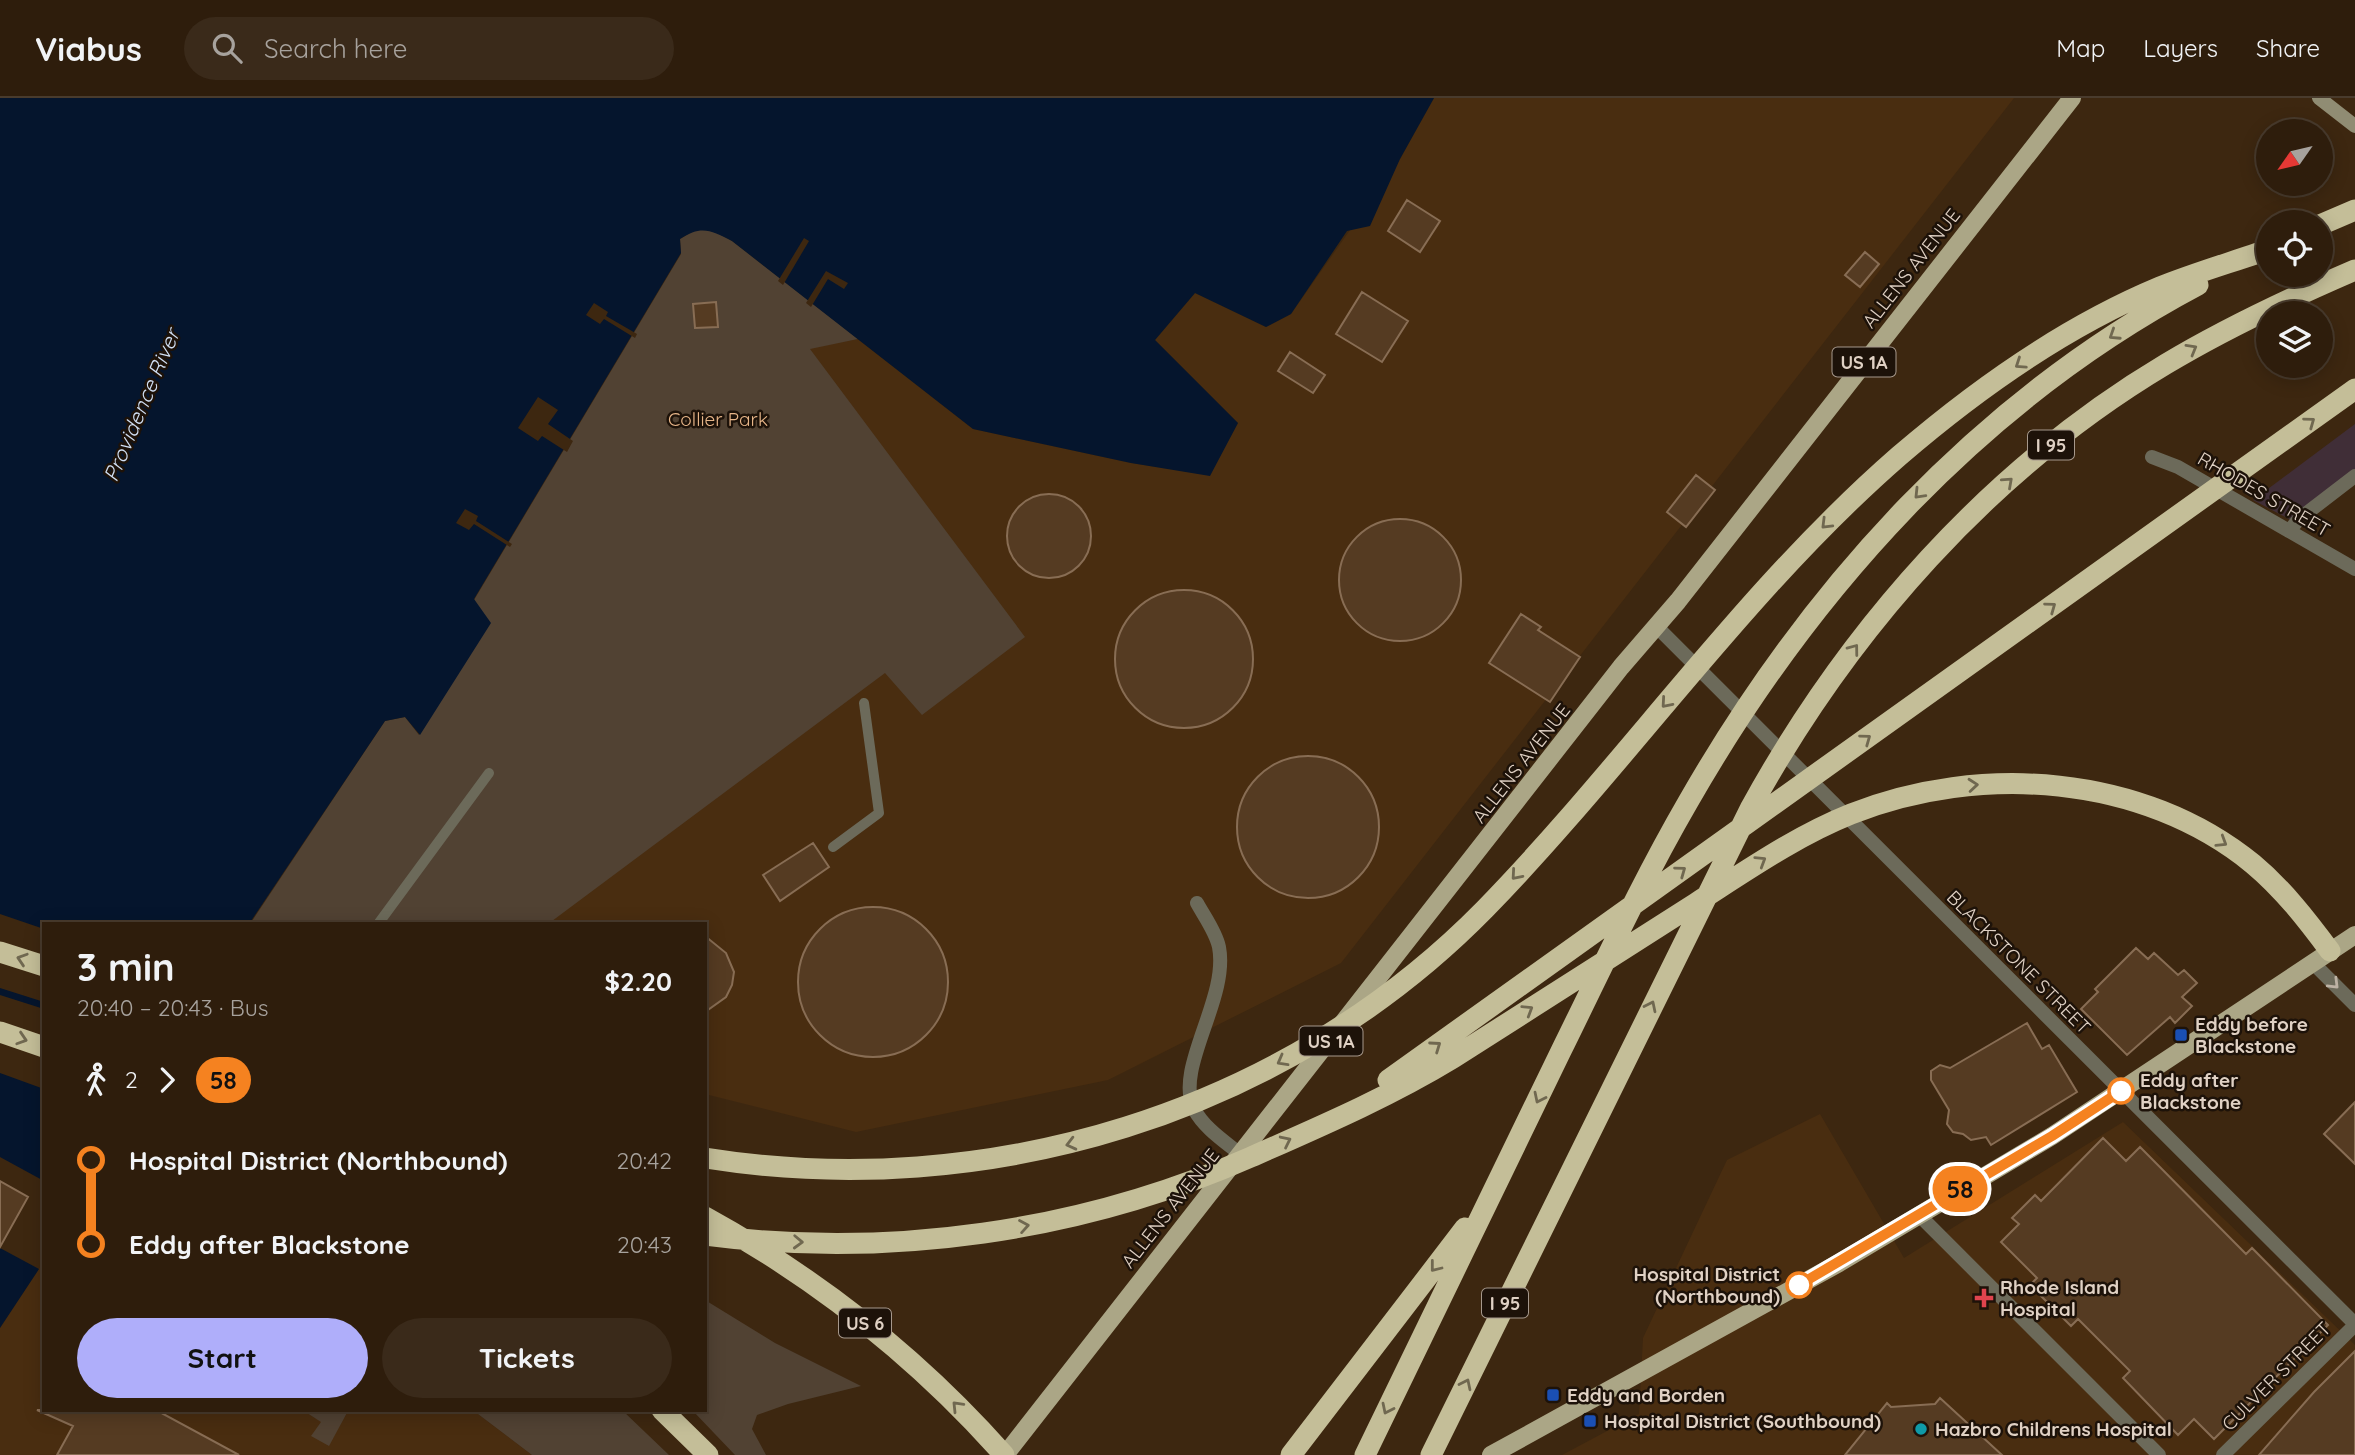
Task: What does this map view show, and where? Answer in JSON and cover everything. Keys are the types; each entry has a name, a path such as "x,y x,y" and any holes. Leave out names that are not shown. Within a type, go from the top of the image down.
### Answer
{"highway":[{"path":"2333,219 2355,210"},
{"path":"707,1158 838,1171 914,1169 988,1161 1062,1146 1134,1125 1205,1099 1272,1066 1335,1030 1396,987 1481,912 1759,596 1823,527 1900,455 2026,359 2126,303 2163,286 2256,253"},
{"name":"I 95","path":"1365,1455 1653,866 1712,760 1774,665 1879,535 1931,481 1996,422 2047,382 2128,326 2256,255"},
{"name":"I 95","path":"1433,1450 1751,807 1814,704 1874,622 1922,566 1991,497 2053,443 2132,385 2197,346 2355,270"},
{"path":"1318,1125 1398,1073 2355,389"},
{"path":"707,1235 784,1242 862,1243 1015,1228 1088,1213 1181,1185 1360,1108 1448,1061 1784,847 1852,813 1928,791 2013,783 2092,791 2161,811 2209,834 2256,867 2292,903 2321,957"},
{"path":"0,951 42,965"},
{"path":"0,1032 42,1046"},
{"path":"1291,1455 1492,1193"},
{"name":"US 6","path":"707,1218 782,1263 864,1322 930,1379 1005,1455"},
{"path":"667,1415 702,1455"},
{"path":"667,1415 708,1455"}],"main road":[{"name":"ALLENS AVENUE","path":"1005,1455 2072,98"},
{"path":"2319,98 2355,126"},
{"path":"1500,1452 1839,1263 1919,1215 2121,1091 2355,935"}],"street":[{"name":"RHODES STREET","path":"2152,457 2178,467 2355,569"},
{"path":"2289,531 2299,519 2355,476"},
{"name":"BLACKSTONE STREET","path":"1656,626 2355,1325"},
{"path":"1197,903 1219,945 1219,987 1192,1068 1191,1100 1201,1119 1240,1154"},
{"path":"2321,957 2355,1005"},
{"path":"1919,1215 2159,1455"},
{"name":"CULVER STREET","path":"2223,1455 2355,1325"}],"lane":[{"path":"833,847 879,814 864,703"},
{"path":"379,922 489,773"}],"shaded area":[{"path":"1434,98 2014,98 1341,963 1108,1080 856,1132 707,1095 707,922 485,922 810,348 858,339 973,429 1131,463 1209,475 1238,423 1155,340 1195,293 1266,327 1291,314 1400,159"},
{"path":"2355,424 2355,470 2341,479 2302,526 2253,500"},
{"name":"Rhode Island Hospital","path":"1820,1114 1904,1258 2123,1122 2355,1345 2355,1455 1562,1455 1639,1414 1643,1338 1727,1160"},
{"path":"42,1264 42,1412 306,1412 322,1422 328,1446 347,1412 475,1412 532,1455 0,1455 0,1328"}],"green space":[{"name":"Collier Park","path":"708,228 732,241 858,339 810,349 1025,637 922,715 885,673 551,922 251,922 385,721 405,717 419,735 474,600 681,254 680,239 693,231"},
{"path":"707,1301 775,1343 861,1386 788,1404 757,1415 752,1429 766,1455 735,1455 694,1412 707,1412"},
{"path":"306,1412 347,1412 329,1446 311,1436 321,1422"},
{"path":"475,1412 624,1412 669,1455 532,1455"}],"water":[{"name":"Providence River","path":"0,98 1434,98 1400,159 1370,226 1347,231 1291,314 1266,327 1195,293 1155,340 1238,423 1210,476 1131,463 973,429 732,241 706,231 694,232 680,239 681,253 474,599 491,623 420,735 405,717 385,721 250,922 42,922 42,1180 0,1157"},
{"path":"0,1248 39,1269 0,1328"}],"pier":[{"path":"804,238 809,241 783,285 778,281"},
{"path":"826,271 848,283 844,289 828,279 811,307 806,303"},
{"path":"594,303 608,312 606,316 637,334 635,338 604,319 600,324 586,315"},
{"path":"538,397 558,410 548,424 573,441 567,452 542,436 538,441 518,428"},
{"path":"465,509 478,516 476,521 512,544 510,547 474,524 469,530 456,523"},
{"path":"0,914 42,928 42,1001 0,988"},
{"path":"0,995 42,1008 42,1088 0,1073"}],"building":[{"path":"1407,200 1440,221 1420,252 1388,231"},
{"path":"1865,252 1879,264 1860,287 1845,275"},
{"path":"1362,292 1408,321 1382,362 1336,334"},
{"path":"716,302 718,327 695,328 693,304"},
{"path":"1290,352 1325,375 1313,393 1278,371"},
{"path":"1696,475 1715,490 1686,527 1667,512"},
{"path":"1041,494 1057,494 1073,501 1084,512 1091,528 1088,552 1079,566 1057,578 1041,578 1025,571 1014,560 1007,544 1007,528 1014,512 1025,501"},
{"path":"1400,519 1423,524 1443,537 1456,557 1461,580 1456,603 1443,623 1423,636 1400,641 1377,636 1357,623 1344,603 1339,580 1344,557 1357,537 1377,524"},
{"path":"1184,590 1210,595 1233,610 1248,633 1253,659 1248,685 1233,708 1210,723 1184,728 1158,723 1135,708 1120,685 1115,659 1120,633 1135,610 1158,595"},
{"path":"1521,614 1541,627 1538,630 1580,657 1550,702 1489,663"},
{"path":"1308,756 1335,761 1358,777 1374,800 1379,827 1374,854 1358,877 1335,893 1308,898 1281,893 1258,877 1242,854 1237,827 1242,800 1258,777 1281,761"},
{"path":"813,843 829,867 780,901 763,875"},
{"path":"873,907 902,912 926,929 943,953 948,982 943,1011 926,1035 902,1052 873,1057 844,1052 820,1035 803,1011 798,982 803,953 820,929 844,912"},
{"path":"707,938 726,953 734,972 726,997 707,1011"},
{"path":"2136,948 2148,959 2154,953 2178,975 2184,970 2197,983 2182,997 2192,1006 2175,1023 2170,1017 2127,1055 2081,1009 2098,992 2095,989"},
{"path":"2027,1023 2042,1049 2049,1045 2077,1092 1991,1145 1986,1137 1971,1140 1963,1134 1953,1132 1947,1124 1949,1110 1931,1080 1931,1071 1940,1065 1950,1068"},
{"path":"2355,1102 2355,1164 2324,1134"},
{"path":"2103,1138 2126,1161 2140,1147 2246,1254 2252,1248 2328,1325 2214,1439 2194,1419 2178,1435 2123,1378 2130,1371 2078,1319 2071,1326 2030,1285 2037,1278 2001,1242 2019,1224 2012,1218 2035,1195 2041,1201"},
{"path":"0,1181 28,1197 0,1247"},
{"path":"2355,1351 2355,1455 2259,1455 2314,1392"},
{"name":"Hazbro Childrens Hospital","path":"1940,1398 2002,1455 1845,1455 1887,1403 1891,1407 1935,1404"},
{"path":"37,1410 160,1412 239,1455 57,1455 73,1426"}],"bus line":[{"name":"58","path":"1799,1285 2052,1136 2121,1091"}],"place":[{"name":"Eddy before Blackstone","path":"2181,1035"},
{"name":"Eddy after Blackstone","path":"2121,1091"},
{"name":"Hospital District (Northbound)","path":"1799,1285"},
{"name":"Rhode Island Hospital","path":"1984,1298"},
{"name":"Eddy and Borden","path":"1553,1395"},
{"name":"Hospital District (Southbound)","path":"1590,1421"},
{"name":"Hazbro Childrens Hospital","path":"1921,1429"}]}
